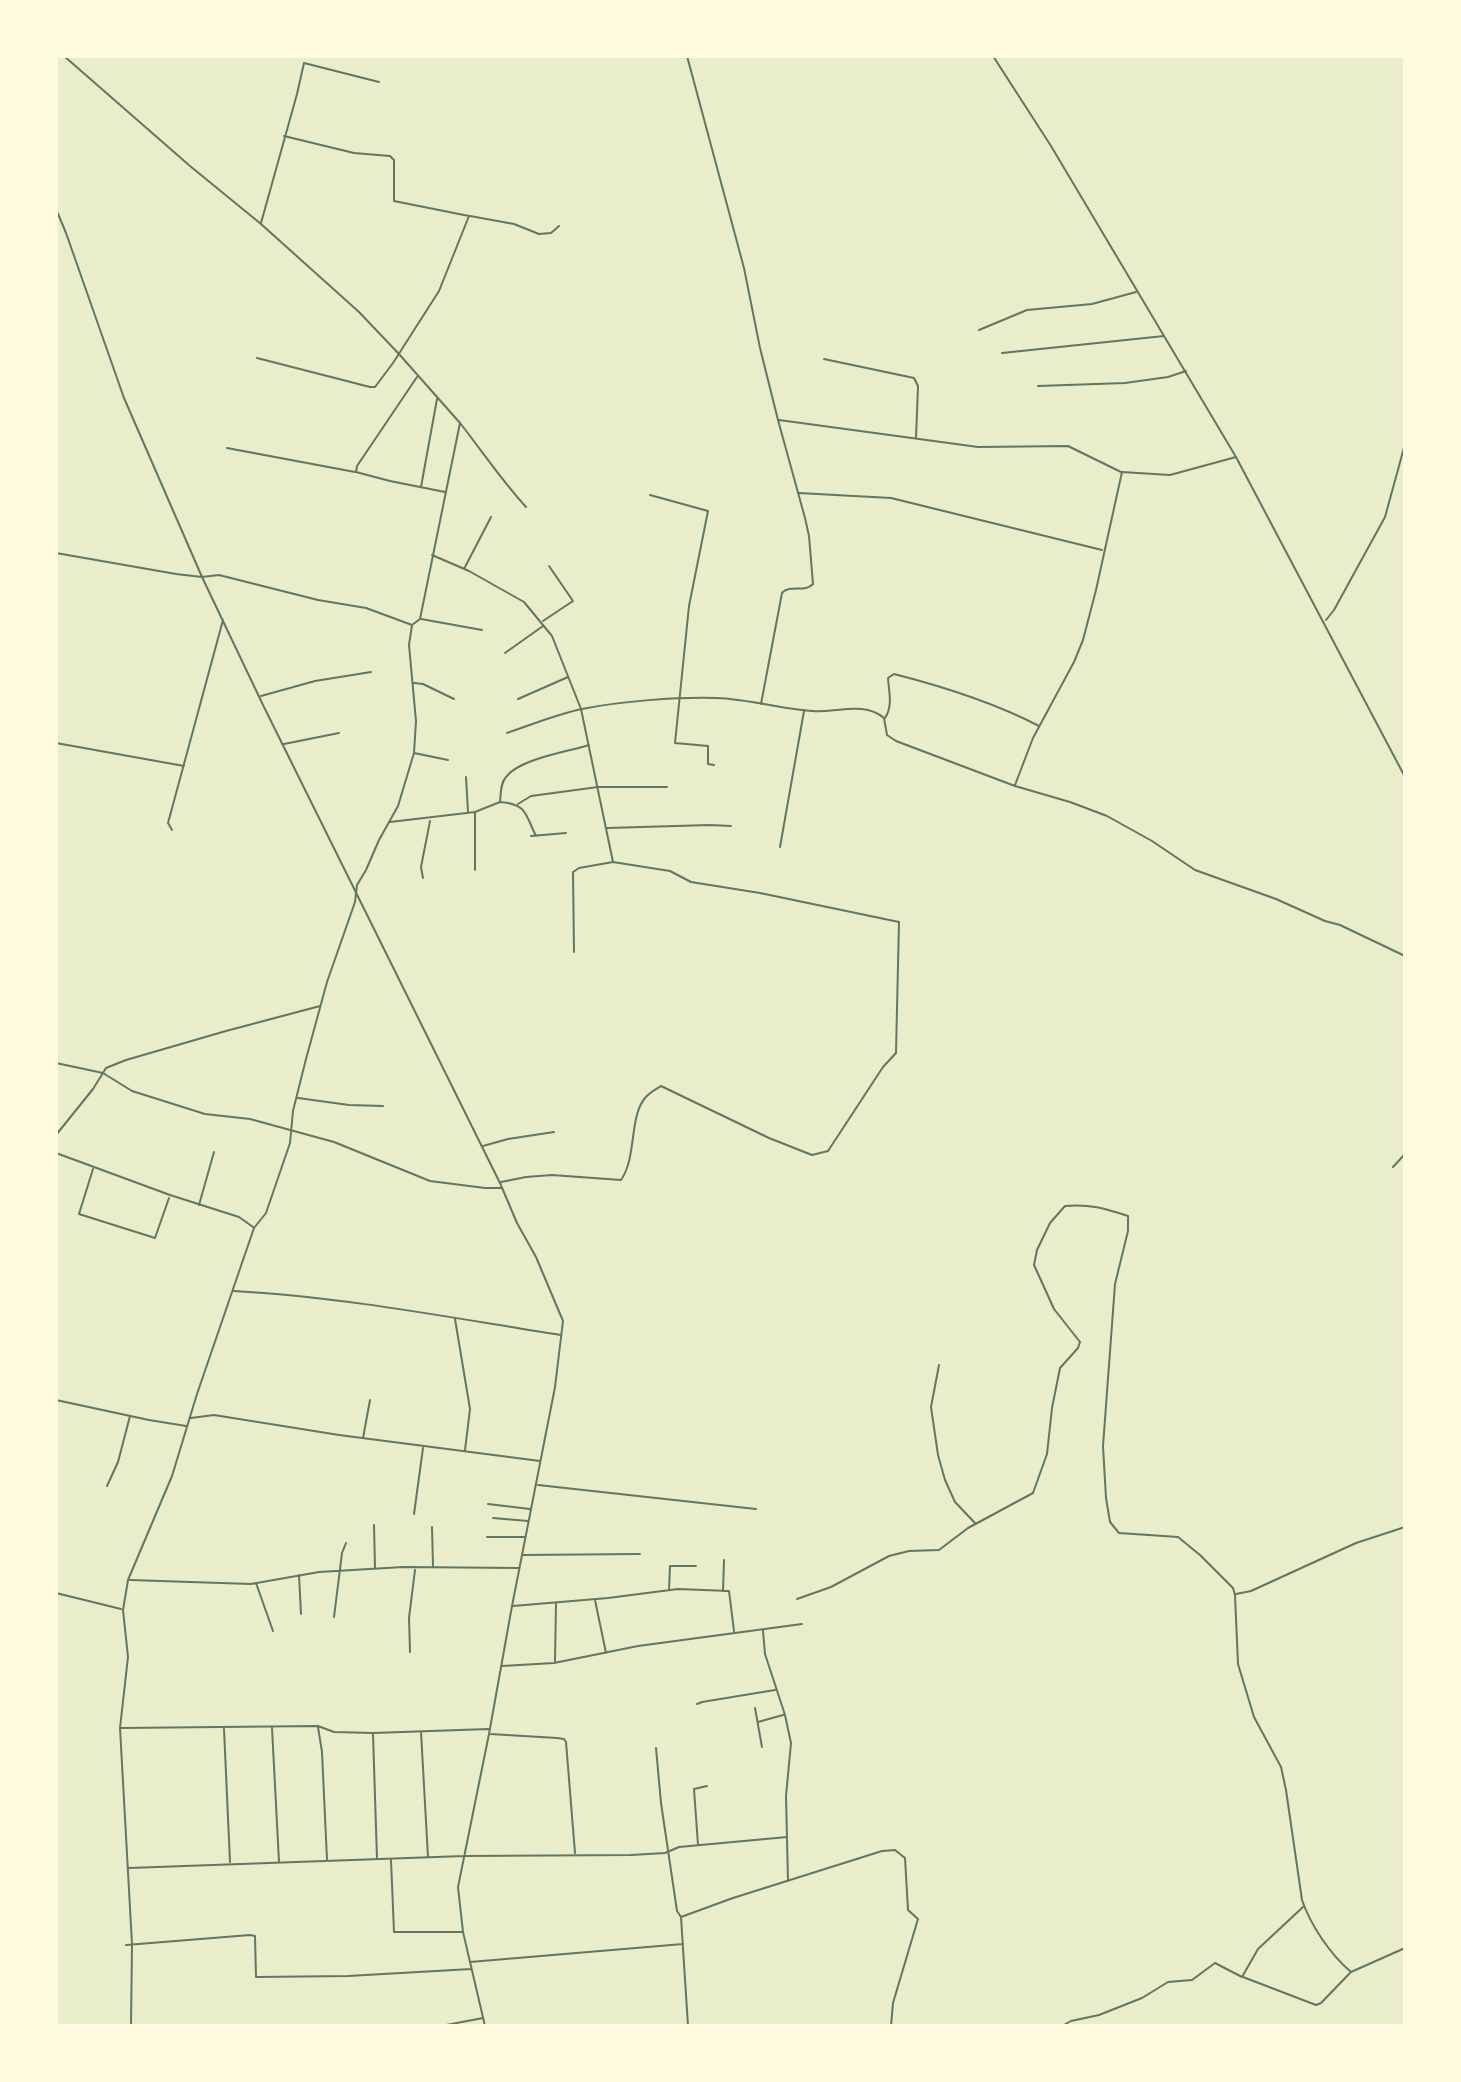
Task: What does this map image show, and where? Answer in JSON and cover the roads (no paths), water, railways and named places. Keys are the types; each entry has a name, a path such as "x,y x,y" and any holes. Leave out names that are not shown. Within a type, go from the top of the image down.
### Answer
{"street":[{"path":"64,56 359,312 460,423 526,507"},
{"path":"261,224 306,56"},
{"path":"687,56 744,268 760,348 809,536 813,584 807,588 788,588 782,593 761,704"},
{"path":"993,56 1139,291 1236,457 1405,777"},
{"path":"304,63 379,82"},
{"path":"284,136 354,153 390,156 394,160 394,201 514,224 539,234 551,233 559,226"},
{"path":"56,209 124,398 202,577 500,1183 563,1321 555,1387 458,1887 463,1932 485,2026"},
{"path":"257,358 372,388 399,354 439,291 469,216"},
{"path":"979,330 1027,310 1092,304 1139,291"},
{"path":"1002,353 1165,336"},
{"path":"824,359 914,378 918,386 916,438"},
{"path":"1038,386 1125,383 1168,377 1186,371"},
{"path":"356,472 357,466 418,376"},
{"path":"421,487 437,397"},
{"path":"778,420 978,447 1068,446 1122,472 1170,475 1236,457"},
{"path":"131,2026 132,1944 120,1728 128,1657 123,1610 128,1580 172,1476 254,1228 266,1213 290,1143 297,1098 321,1006 355,902 357,885 398,806 414,753 416,721 409,645 412,625 420,619 460,423"},
{"path":"1325,622 1385,517 1405,444"},
{"path":"227,448 445,492"},
{"path":"1015,786 1039,726 1079,651 1087,628 1122,472"},
{"path":"798,493 891,498 1104,551"},
{"path":"650,495 708,511 689,606 675,743 708,746 708,764 714,765"},
{"path":"464,569 491,517"},
{"path":"56,553 176,574 219,575 318,600 366,608 412,625"},
{"path":"432,555 524,602 552,636 581,709 613,862"},
{"path":"505,653 573,601 549,566"},
{"path":"420,619 482,630"},
{"path":"172,830 168,823 223,620"},
{"path":"259,697 315,681 371,672"},
{"path":"884,719 889,712 888,678 894,674 946,687 1039,726"},
{"path":"518,699 568,677"},
{"path":"413,683 423,684 454,699"},
{"path":"507,733 581,709 680,699 719,698 804,711 855,708 879,713 884,719 887,735 896,741 1015,786 1107,816 1195,870 1340,925 1405,956"},
{"path":"780,847 804,711"},
{"path":"283,744 339,733"},
{"path":"56,743 184,766"},
{"path":"500,802 505,778 516,767 589,745"},
{"path":"414,753 448,760"},
{"path":"466,777 468,812"},
{"path":"389,823 475,812 500,802 518,804 531,796 598,787 667,787"},
{"path":"518,804 536,836"},
{"path":"475,812 475,870"},
{"path":"423,878 421,867 431,818"},
{"path":"606,828 731,826"},
{"path":"531,836 566,833"},
{"path":"500,1183 552,1175 621,1180 630,1160 638,1114 644,1099 661,1086 769,1138 812,1155 828,1151 883,1067 896,1053 899,922 691,882 670,871 613,862 579,868 573,872 574,952"},
{"path":"56,1135 106,1068 321,1006"},
{"path":"56,1063 103,1073 132,1091 190,1110 250,1119 334,1142 430,1181 502,1188"},
{"path":"297,1098 383,1106"},
{"path":"482,1146 554,1132"},
{"path":"198,1205 214,1152"},
{"path":"56,1153 239,1217 254,1228"},
{"path":"1393,1167 1405,1154"},
{"path":"93,1167 79,1214 155,1238 170,1195"},
{"path":"797,1599 831,1587 889,1556 909,1551 939,1550 976,1524 1033,1493 1047,1454 1060,1368 1080,1342 1054,1309 1034,1265 1037,1250 1050,1223 1065,1206 1100,1206 1128,1216 1128,1231 1115,1284 1103,1446 1110,1522 1119,1533 1178,1537 1233,1588 1238,1664 1254,1717 1281,1767 1304,1907 1341,1963 1351,1972"},
{"path":"233,1291 285,1294 392,1308 562,1335"},
{"path":"455,1319 470,1409 465,1451"},
{"path":"939,1365 931,1407 938,1455 955,1502 976,1524"},
{"path":"56,1400 187,1426"},
{"path":"363,1438 370,1400"},
{"path":"189,1418 214,1415 540,1461"},
{"path":"107,1486 118,1462 130,1416"},
{"path":"414,1514 423,1446"},
{"path":"537,1484 756,1509"},
{"path":"488,1504 531,1509"},
{"path":"493,1518 529,1521"},
{"path":"374,1525 375,1569"},
{"path":"432,1527 433,1568"},
{"path":"1235,1595 1251,1591 1356,1543 1405,1527"},
{"path":"487,1537 525,1537"},
{"path":"334,1617 346,1543"},
{"path":"522,1555 640,1554"},
{"path":"723,1591 724,1560"},
{"path":"669,1590 670,1566 696,1566"},
{"path":"410,1652 409,1618 415,1568"},
{"path":"128,1580 256,1583 299,1575 375,1569 519,1568"},
{"path":"299,1575 301,1614"},
{"path":"256,1583 273,1631"},
{"path":"512,1606 669,1590 729,1591 735,1633"},
{"path":"56,1593 123,1610"},
{"path":"595,1599 606,1653"},
{"path":"555,1663 556,1602"},
{"path":"501,1666 555,1663 638,1646 802,1624"},
{"path":"762,1629 765,1654 791,1743 786,1796 788,1882"},
{"path":"697,1704 776,1690"},
{"path":"755,1708 762,1747"},
{"path":"757,1722 785,1715"},
{"path":"120,1728 318,1726 334,1732 373,1733 490,1729"},
{"path":"318,1726 327,1861"},
{"path":"224,1727 230,1865"},
{"path":"272,1727 279,1863"},
{"path":"421,1731 428,1857"},
{"path":"373,1733 377,1859"},
{"path":"489,1734 564,1739 575,1854"},
{"path":"656,1748 668,1851 677,1911 681,1917 688,2026"},
{"path":"698,1845 694,1789 707,1786"},
{"path":"128,1868 464,1856 631,1855 679,1847 787,1837"},
{"path":"681,1917 882,1851 895,1850 905,1858 908,1910 918,1919 893,2003 891,2026"},
{"path":"391,1858 394,1932 463,1932"},
{"path":"1242,1977 1258,1949 1304,1907"},
{"path":"126,1945 255,1936 256,1977 348,1976 472,1969"},
{"path":"469,1962 683,1944"},
{"path":"1062,2026 1142,1998 1168,1982 1192,1980 1215,1963 1242,1977 1316,2005 1351,1972 1405,1948"},
{"path":"441,2026 483,2018"}]}
